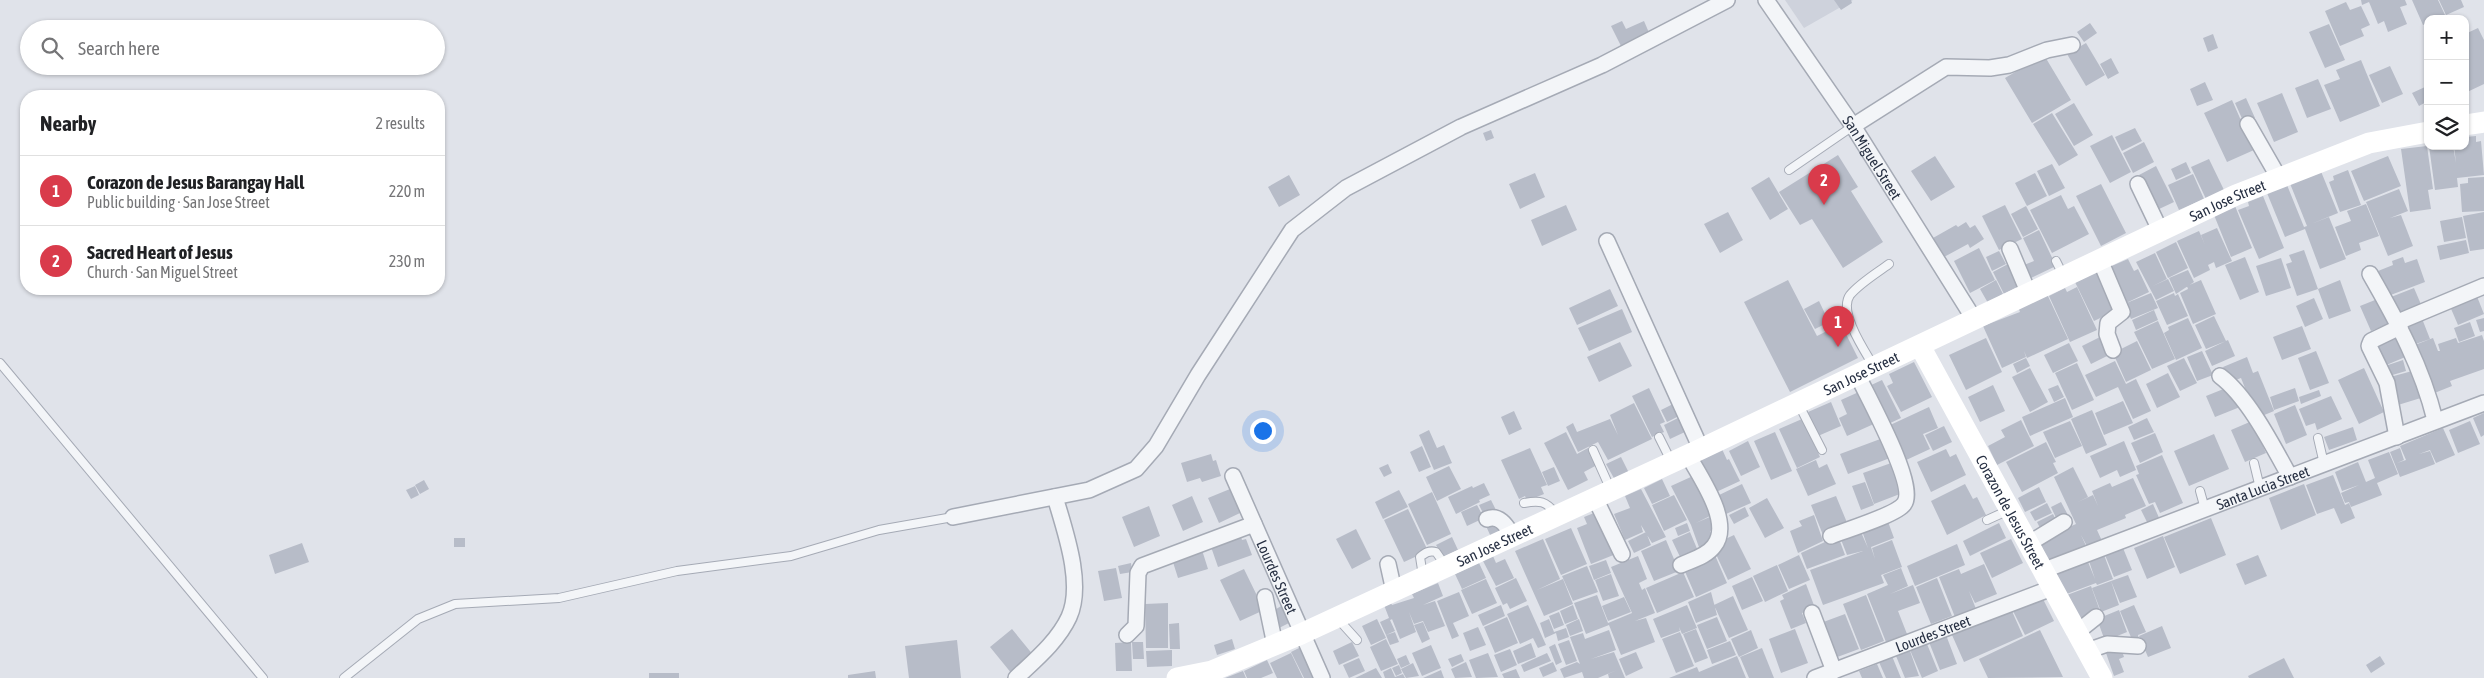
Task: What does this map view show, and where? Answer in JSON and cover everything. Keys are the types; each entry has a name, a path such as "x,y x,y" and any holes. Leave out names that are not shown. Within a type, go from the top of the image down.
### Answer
{"street":[{"path":"953,517 1089,490 1136,469 1156,446 1198,375 1292,230 1346,188 1461,127 1602,65 1679,27 1727,0"},
{"name":"San Miguel Street","path":"1766,0 1853,126 1974,319"},
{"path":"1853,126 1946,67 2000,67 2046,50 2072,45"},
{"path":"2469,124 2484,122"},
{"path":"2248,124 2279,178"},
{"name":"San Jose Street","path":"1177,678 1212,671 1337,618 2029,294 2060,269 2100,260 2160,230 2279,178 2369,143 2424,133"},
{"path":"2138,184 2160,230"},
{"path":"1607,242 1687,455 1719,516 1720,528 1714,546 1707,553 1681,565"},
{"path":"2010,249 2029,294"},
{"path":"2100,260 2122,312 2108,324 2107,334 2112,350"},
{"path":"2370,274 2399,324 2423,378 2435,420"},
{"path":"2397,436 2387,383 2369,346 2371,342 2399,324 2484,286"},
{"name":"Corazon de Jesus Street","path":"1920,346 2102,678"},
{"path":"1831,536 1893,512 1904,504 1908,494 1903,471 1865,371"},
{"path":"2220,376 2234,386 2290,477"},
{"name":"Santa Lucia Street","path":"2047,580 2205,509 2435,420 2484,403"},
{"name":"Lourdes Street","path":"1233,476 1322,678"},
{"path":"1603,494 1622,554"},
{"path":"1016,678 1062,630 1070,615 1075,593 1071,556 1056,497"},
{"path":"1487,518 1497,518 1504,523 1513,536"},
{"path":"2028,544 2064,522"},
{"path":"1127,634 1136,626 1138,574 1142,566 1254,524"},
{"path":"1388,564 1394,591"},
{"name":"Lourdes Street","path":"1815,678 2047,580"},
{"path":"1265,597 1275,645"},
{"path":"1812,613 1834,671"},
{"path":"2076,632 2096,617"},
{"path":"2087,651 2107,644 2138,646"}],"lane":[{"path":"1789,170 1853,126"},
{"path":"1865,371 1846,307 1849,296 1889,264"},
{"path":"0,363 263,678"},
{"path":"1798,403 1822,450"},
{"path":"1659,436 1687,455"},
{"path":"2318,438 2324,464"},
{"path":"1594,450 1603,494"},
{"path":"2254,463 2260,488"},
{"path":"2200,491 2205,509"},
{"path":"1524,503 1540,500 1548,503 1558,515"},
{"path":"1987,520 2009,510"},
{"path":"344,678 418,619 455,604 559,598 678,571 791,556 879,530 953,517"},
{"path":"1337,618 1357,640"}],"shaded area":[{"path":"1785,0 1853,0 1804,28"}],"building":[{"path":"1834,0 1851,0 1852,3 1841,10"},
{"path":"2361,0 2405,0 2407,5 2400,7 2407,24 2388,32 2384,21 2378,24 2369,2 2362,5"},
{"path":"2412,0 2438,0 2445,15 2424,15 2423,25"},
{"path":"2439,0 2461,0 2464,7 2446,15"},
{"path":"2346,2 2350,10 2361,6 2370,25 2361,29 2364,36 2340,46 2325,11"},
{"path":"1622,21 1626,29 1644,21 1650,35 1622,48 1611,26"},
{"path":"2090,23 2097,33 2084,42 2077,32"},
{"path":"2329,24 2345,60 2325,68 2309,32"},
{"path":"2478,28 2484,40 2484,84 2469,91 2469,60 2469,32"},
{"path":"2213,34 2218,48 2208,52 2203,38"},
{"path":"2086,43 2105,75 2086,86 2067,54"},
{"path":"2044,55 2071,100 2032,123 2005,78"},
{"path":"2111,58 2119,73 2108,79 2100,64"},
{"path":"2361,60 2380,106 2340,122 2324,85 2340,79 2336,70"},
{"path":"2390,66 2403,94 2382,103 2369,75"},
{"path":"2318,79 2331,109 2307,118 2295,88"},
{"path":"2205,82 2213,100 2197,106 2190,89"},
{"path":"2424,87 2424,103 2419,106 2412,93"},
{"path":"2282,93 2298,132 2274,142 2257,103"},
{"path":"2246,98 2255,118 2244,123 2235,103"},
{"path":"2232,100 2254,150 2227,162 2204,113"},
{"path":"2074,103 2093,135 2074,146 2055,114"},
{"path":"2052,113 2078,155 2059,166 2033,124"},
{"path":"2135,128 2142,141 2122,151 2115,137"},
{"path":"1491,130 1494,138 1486,141 1483,133"},
{"path":"2112,135 2131,172 2110,183 2090,146"},
{"path":"2476,136 2476,142 2481,141 2484,175 2457,178 2458,187 2435,190 2430,150 2454,150 2456,163 2454,150 2469,150 2469,137"},
{"path":"2144,142 2154,162 2133,173 2123,153"},
{"path":"2424,146 2424,150 2428,150 2433,189 2428,190 2431,209 2410,212 2401,149"},
{"path":"1838,155 1858,187 1851,191 1883,242 1843,268 1812,219 1800,225 1779,192"},
{"path":"1935,156 1955,187 1931,201 1911,171"},
{"path":"2388,156 2401,186 2364,201 2351,171"},
{"path":"2209,159 2224,190 2206,199 2191,167"},
{"path":"2186,162 2191,173 2176,180 2171,169"},
{"path":"2052,164 2065,188 2049,196 2037,171"},
{"path":"2156,166 2174,202 2157,210 2139,175"},
{"path":"2320,169 2338,213 2311,224 2329,217 2346,259 2320,269 2305,229 2285,237 2267,193 2287,185 2304,227 2307,226 2289,181"},
{"path":"2348,170 2361,205 2340,212 2329,182 2334,180 2333,176"},
{"path":"1535,173 1545,197 1520,209 1509,184"},
{"path":"2035,173 2047,196 2027,206 2015,183"},
{"path":"2193,174 2204,199 2179,210 2168,185"},
{"path":"1289,175 1300,195 1279,207 1268,187"},
{"path":"1769,177 1788,209 1770,220 1751,188"},
{"path":"2484,177 2484,211 2462,212 2460,184 2468,183 2468,178"},
{"path":"2101,184 2126,233 2101,246 2076,196"},
{"path":"2399,189 2408,211 2390,218 2401,215 2413,246 2388,256 2366,202"},
{"path":"2061,195 2068,209 2074,206 2089,234 2052,253 2030,210"},
{"path":"2263,196 2284,248 2259,259 2238,210 2249,206 2248,202"},
{"path":"2366,204 2379,236 2359,243 2361,250 2346,256 2335,227 2351,221 2347,211"},
{"path":"1566,205 1577,230 1542,246 1531,220"},
{"path":"2005,205 2022,239 1999,250 1982,216"},
{"path":"2026,206 2038,229 2023,237 2011,214"},
{"path":"2235,206 2252,248 2231,257 2214,215"},
{"path":"1728,212 1743,240 1720,253 1704,224"},
{"path":"2484,212 2484,249 2470,251 2463,216"},
{"path":"2462,217 2466,238 2444,242 2440,221"},
{"path":"1966,222 1970,228 1975,225 1984,239 1970,248 1968,244 1944,257 1933,238 1956,225 1958,227"},
{"path":"2217,228 2232,261 2216,268 2214,262 2208,265 2210,270 2194,278 2177,241 2199,231 2205,245 2201,235"},
{"path":"2039,230 2056,266 2031,278 2024,265 2034,261 2023,238"},
{"path":"2466,240 2469,253 2440,260 2437,246"},
{"path":"2176,242 2188,268 2168,278 2156,252"},
{"path":"1979,248 1995,280 1970,293 1954,261"},
{"path":"2304,250 2318,289 2297,296 2286,264 2292,262 2289,255"},
{"path":"1999,251 2006,264 1992,271 1986,257"},
{"path":"2155,253 2167,279 2153,286 2168,279 2174,291 2156,300 2136,262"},
{"path":"2245,257 2259,292 2240,300 2225,265"},
{"path":"2403,257 2405,263 2417,259 2425,282 2388,296 2378,271 2393,265 2392,261"},
{"path":"2281,258 2291,288 2266,296 2256,266"},
{"path":"2128,259 2134,271 2138,269 2149,292 2124,304 2107,268"},
{"path":"2008,264 2019,286 2004,294 1993,272"},
{"path":"2188,270 2194,282 2176,294 2169,278"},
{"path":"2099,271 2117,310 2094,321 2075,282"},
{"path":"1788,280 1817,336 1841,324 1858,358 1790,392 1744,302"},
{"path":"1996,280 2003,294 1988,303 1980,289"},
{"path":"2201,280 2216,314 2193,324 2180,293 2188,289 2187,286"},
{"path":"2340,280 2351,311 2329,319 2318,289"},
{"path":"2077,287 2097,330 2070,342 2049,296 2065,288 2067,292"},
{"path":"2414,288 2423,309 2399,318 2391,297"},
{"path":"1610,289 1618,306 1577,325 1569,308"},
{"path":"2151,293 2158,308 2131,319 2124,304"},
{"path":"2174,293 2175,296 2178,294 2188,316 2167,325 2156,301"},
{"path":"2047,294 2068,339 2027,358 2024,351 2026,357 2002,368 1983,326 2020,312 2018,307"},
{"path":"2476,294 2484,314 2458,325 2449,304"},
{"path":"2314,298 2323,319 2305,327 2296,306"},
{"path":"2380,298 2391,323 2371,331 2360,306"},
{"path":"1819,301 1829,322 1815,329 1804,309"},
{"path":"1622,309 1632,332 1589,351 1578,328"},
{"path":"2154,310 2158,320 2136,330 2132,320"},
{"path":"2214,316 2226,341 2206,349 2195,325"},
{"path":"2421,316 2430,339 2410,346 2402,323"},
{"path":"2188,318 2202,348 2176,360 2164,333 2169,330 2168,327"},
{"path":"2484,318 2484,331 2480,332 2476,320"},
{"path":"2158,321 2175,359 2152,369 2134,332"},
{"path":"2470,322 2475,336 2459,342 2454,328"},
{"path":"2302,326 2311,349 2282,360 2273,337"},
{"path":"2401,334 2410,355 2384,366 2375,345"},
{"path":"2482,335 2484,341 2484,369 2450,381 2452,386 2432,394 2412,346 2433,338 2438,351 2440,351 2438,344 2456,338 2458,343"},
{"path":"2100,337 2109,355 2091,364 2082,346"},
{"path":"1986,338 2002,372 1966,390 1949,355"},
{"path":"2228,340 2235,356 2212,366 2205,351"},
{"path":"2137,341 2151,370 2126,382 2113,353"},
{"path":"1620,342 1632,366 1599,382 1587,357"},
{"path":"2069,343 2078,361 2053,373 2044,355"},
{"path":"2202,351 2213,375 2197,381 2187,357"},
{"path":"2316,351 2329,383 2310,390 2298,358"},
{"path":"2247,357 2253,373 2258,371 2274,411 2257,418 2241,378 2233,381 2228,379 2223,367"},
{"path":"2026,358 2030,366 2017,373 2013,364"},
{"path":"2184,358 2197,383 2180,391 2167,366"},
{"path":"2403,360 2406,371 2389,376 2385,366"},
{"path":"2115,361 2126,384 2136,379 2151,411 2133,419 2118,387 2096,397 2085,375"},
{"path":"1914,362 1932,397 1901,412 1887,386 1893,383 1889,374"},
{"path":"2077,363 2094,400 2072,410 2055,373"},
{"path":"2030,368 2048,402 2030,412 2012,377"},
{"path":"2364,368 2384,412 2359,424 2338,380"},
{"path":"2416,370 2424,397 2398,405 2390,377"},
{"path":"2168,373 2180,397 2157,408 2146,384"},
{"path":"1882,380 1901,418 1886,425 1867,387"},
{"path":"1993,385 2005,411 1980,422 1968,397"},
{"path":"2058,385 2064,397 2054,402 2048,389"},
{"path":"2231,386 2240,407 2215,417 2206,396"},
{"path":"1649,388 1665,422 1660,424 1664,432 1652,437 1632,396"},
{"path":"2295,388 2299,401 2274,410 2270,397"},
{"path":"2319,390 2321,396 2301,404 2299,397"},
{"path":"1861,391 1876,423 1847,436 1839,418 1847,414 1841,400"},
{"path":"2331,396 2342,419 2317,430 2315,423 2306,426 2299,409"},
{"path":"2065,398 2073,417 2030,436 2022,417"},
{"path":"2123,401 2133,423 2104,435 2095,413"},
{"path":"1831,402 1841,426 1818,436 1808,412"},
{"path":"1634,403 1652,439 1608,460 1598,442 1578,452 1566,427 1573,423 1577,432 1610,419 1618,435 1610,415"},
{"path":"1673,404 1679,416 1667,422 1661,410"},
{"path":"2295,405 2307,435 2286,444 2274,414"},
{"path":"1929,407 1938,428 1923,434 1930,449 1904,461 1888,426"},
{"path":"2092,410 2107,445 2086,454 2071,419"},
{"path":"1514,411 1522,429 1509,435 1501,417"},
{"path":"2484,413 2484,435 2481,437 2473,418"},
{"path":"1680,417 1687,431 1670,439 1664,425"},
{"path":"2147,418 2154,432 2134,440 2128,427"},
{"path":"1802,419 1820,457 1797,468 1779,429"},
{"path":"2021,420 2034,446 1997,465 1988,446 2005,437 2001,430"},
{"path":"2070,421 2082,446 2055,458 2043,432"},
{"path":"2252,421 2266,453 2245,462 2231,430"},
{"path":"2470,421 2480,444 2458,453 2449,430"},
{"path":"1944,426 1952,442 1933,451 1925,435"},
{"path":"2353,427 2357,440 2329,450 2324,437"},
{"path":"2443,428 2455,455 2436,463 2430,450 2419,454 2430,451 2435,464 2400,477 2390,452 2400,448 2404,460 2397,463 2406,460 2400,446"},
{"path":"1429,430 1437,448 1444,445 1452,463 1434,470 1419,435"},
{"path":"1566,432 1577,454 1588,448 1597,465 1584,472 1588,480 1568,490 1544,443"},
{"path":"1775,432 1792,471 1771,480 1754,441"},
{"path":"2155,433 2163,452 2140,463 2131,443"},
{"path":"2214,434 2229,469 2189,486 2174,451"},
{"path":"1883,438 1890,458 1848,474 1840,454"},
{"path":"1748,441 1760,467 1741,476 1729,451"},
{"path":"2124,441 2136,470 2120,477 2117,470 2100,478 2090,456"},
{"path":"2046,442 2056,462 2053,463 2058,473 2022,492 2006,462"},
{"path":"1422,446 1431,467 1419,472 1410,452"},
{"path":"1530,448 1547,485 1541,487 1544,494 1527,501 1525,496 1519,499 1501,460"},
{"path":"1722,449 1740,481 1714,493 1699,459"},
{"path":"1946,449 1950,457 1956,454 1966,475 1931,492 1917,462"},
{"path":"2389,452 2398,474 2377,483 2382,495 2351,507 2349,502 2345,503 2341,493 2359,485 2342,491 2335,472 2358,462 2366,482 2375,478 2368,460"},
{"path":"1211,454 1213,461 1216,460 1221,476 1202,482 1200,478 1187,482 1181,463"},
{"path":"2162,455 2183,503 2160,513 2155,502 2149,504 2136,475 2139,474 2136,466"},
{"path":"1621,457 1629,473 1615,480 1606,464"},
{"path":"1816,460 1819,468 1827,464 1836,484 1808,496 1796,469"},
{"path":"1894,462 1905,492 1874,504 1863,473"},
{"path":"1388,464 1392,473 1384,477 1379,468"},
{"path":"1449,466 1461,489 1437,501 1426,477"},
{"path":"1554,467 1560,481 1548,486 1542,472"},
{"path":"2073,467 2088,497 2078,502 2093,495 2098,506 2092,491 2110,483 2112,487 2133,478 2146,506 2125,515 2126,518 2097,530 2102,541 2088,548 2081,535 2087,548 2049,564 2039,540 2076,524 2054,477"},
{"path":"2333,475 2345,505 2349,503 2355,518 2341,524 2334,508 2317,514 2306,485"},
{"path":"1693,476 1712,515 1696,523 1712,516 1718,528 1710,531 1715,543 1700,550 1691,525 1671,486"},
{"path":"1662,479 1670,496 1652,504 1644,488"},
{"path":"424,480 429,489 420,494 415,485"},
{"path":"1865,482 1874,505 1861,510 1852,486"},
{"path":"1484,483 1490,495 1456,514 1448,497 1472,486 1473,488"},
{"path":"1742,484 1751,503 1726,514 1717,496"},
{"path":"1965,484 1973,499 1977,497 1986,515 1947,535 1931,501"},
{"path":"2304,484 2316,515 2281,530 2269,498"},
{"path":"415,486 419,495 411,499 406,490"},
{"path":"2039,487 2046,502 2025,512 2018,498"},
{"path":"1230,489 1240,513 1219,523 1208,498"},
{"path":"1641,489 1666,537 1652,543 1641,525 1643,532 1625,540 1614,514 1630,508 1625,496"},
{"path":"1399,490 1408,507 1383,519 1375,502"},
{"path":"1432,492 1451,534 1427,545 1408,504"},
{"path":"1674,495 1687,520 1664,531 1652,505"},
{"path":"1192,496 1203,522 1183,531 1172,505"},
{"path":"1836,496 1848,525 1823,535 1811,505"},
{"path":"1767,498 1784,528 1765,538 1749,508"},
{"path":"1491,500 1497,512 1485,517 1479,505"},
{"path":"2061,502 2069,517 2058,522 2051,507"},
{"path":"2047,503 2052,513 2035,521 2030,512"},
{"path":"2153,504 2160,520 2149,526 2141,510"},
{"path":"1477,505 1484,518 1467,526 1461,512"},
{"path":"1149,506 1160,536 1134,547 1122,517"},
{"path":"1745,507 1749,516 1734,524 1729,515"},
{"path":"1408,509 1428,551 1404,562 1384,520"},
{"path":"1599,511 1616,554 1591,564 1577,528 1587,524 1584,517"},
{"path":"2053,514 2058,524 2042,532 2037,522"},
{"path":"1814,515 1823,541 1798,553 1790,531 1802,526 1799,521"},
{"path":"2211,518 2226,555 2180,574 2164,537"},
{"path":"1887,519 1894,538 1871,547 1875,559 1872,548 1892,540 1902,567 1881,575 1884,583 1823,605 1810,570 1863,551 1847,555 1840,537 1860,530 1868,548 1861,528"},
{"path":"1496,520 1502,532 1491,537 1486,526"},
{"path":"1687,523 1690,531 1678,536 1675,528"},
{"path":"1999,523 2006,538 1970,556 1963,541"},
{"path":"1571,528 1587,564 1561,575 1545,539"},
{"path":"1356,529 1371,559 1352,569 1336,539"},
{"path":"1646,532 1651,545 1634,553 1628,541"},
{"path":"1690,532 1698,551 1681,559 1672,540"},
{"path":"1240,534 1242,540 1246,539 1252,555 1218,567 1210,544"},
{"path":"1734,535 1751,569 1728,580 1714,550 1719,542"},
{"path":"1838,536 1845,555 1807,569 1801,553"},
{"path":"2163,536 2175,567 2147,579 2134,548"},
{"path":"1452,537 1458,550 1443,557 1436,545"},
{"path":"454,538 465,538 465,547 454,547"},
{"path":"1543,539 1560,579 1537,590 1563,579 1573,604 1544,616 1515,551"},
{"path":"2011,539 2023,563 1992,578 1980,553"},
{"path":"1666,540 1679,571 1654,581 1641,551"},
{"path":"302,543 309,562 275,574 269,555"},
{"path":"1957,544 1965,565 1915,586 1907,566"},
{"path":"2123,548 2132,570 2114,577 2105,555"},
{"path":"1202,550 1208,569 1178,578 1172,559"},
{"path":"1714,553 1727,583 1696,597 1683,567"},
{"path":"1799,555 1810,580 1789,589 1778,565"},
{"path":"2104,555 2113,579 2064,595 2056,574 2088,562 2095,579 2089,561"},
{"path":"2258,555 2267,576 2245,585 2236,564"},
{"path":"1493,556 1496,563 1505,559 1514,578 1496,586 1483,561"},
{"path":"1638,556 1647,579 1639,583 1642,590 1645,588 1655,613 1635,621 1646,618 1655,642 1621,655 1609,625 1586,634 1574,603 1597,595 1608,623 1632,613 1611,567"},
{"path":"1606,560 1611,573 1594,580 1589,566"},
{"path":"1131,563 1132,572 1120,574 1118,566"},
{"path":"1479,563 1486,578 1462,589 1455,574"},
{"path":"1984,564 1997,594 1975,603 1969,591 1976,609 1955,617 1939,577 1959,569 1961,574"},
{"path":"1777,565 1788,591 1765,602 1753,576"},
{"path":"1587,566 1598,592 1573,601 1562,576"},
{"path":"1116,568 1122,598 1104,601 1098,571"},
{"path":"1901,568 1908,586 1890,594 1913,585 1920,603 1898,611 1907,634 1886,642 1867,594 1888,585 1883,575"},
{"path":"1244,569 1264,610 1240,621 1220,580"},
{"path":"1683,572 1694,597 1657,613 1646,588"},
{"path":"1611,574 1619,596 1603,601 1595,580"},
{"path":"2128,575 2137,597 2120,603 2111,581"},
{"path":"1752,577 1763,601 1742,610 1732,586"},
{"path":"1516,578 1527,601 1510,609 1507,603 1503,605 1495,588"},
{"path":"1937,578 1952,616 1931,624 1916,587"},
{"path":"1486,579 1497,603 1472,614 1461,590"},
{"path":"2111,581 2119,605 2101,612 2092,588"},
{"path":"1438,583 1443,596 1423,605 1435,601 1445,626 1428,632 1423,621 1414,624 1409,612 1416,632 1400,639 1392,619 1390,620 1395,631 1386,635 1380,622 1389,618 1384,605 1391,603 1392,605 1414,598 1412,594"},
{"path":"1806,584 1815,608 1802,613 1806,623 1791,629 1780,601 1784,599 1782,595"},
{"path":"2091,586 2100,611 2076,620 2067,595"},
{"path":"1459,592 1469,616 1453,623 1459,636 1452,639 1437,601"},
{"path":"1711,592 1717,615 1696,623 1688,602"},
{"path":"1866,595 1884,641 1861,650 1843,604"},
{"path":"1733,596 1748,630 1729,638 1714,605"},
{"path":"1624,597 1631,612 1608,621 1602,606"},
{"path":"2042,597 2054,621 2025,635 2013,611"},
{"path":"1168,603 1168,648 1146,648 1145,604"},
{"path":"1283,605 1291,622 1279,628 1271,612"},
{"path":"1501,605 1505,616 1483,626 1478,615"},
{"path":"1528,605 1546,645 1538,648 1533,638 1520,644 1507,614"},
{"path":"1573,605 1578,619 1565,624 1560,611"},
{"path":"1687,605 1697,628 1682,634 1679,627 1680,631 1661,638 1653,619"},
{"path":"2134,605 2146,632 2138,635 2139,639 2133,642 2120,611"},
{"path":"2011,609 2023,636 1964,662 1952,635"},
{"path":"2119,610 2127,632 2105,641 2097,619"},
{"path":"1559,612 1564,625 1554,629 1549,616"},
{"path":"1845,614 1859,649 1832,659 1818,624"},
{"path":"1507,617 1518,643 1495,653 1484,627"},
{"path":"1717,617 1727,641 1707,649 1697,625"},
{"path":"1377,619 1386,638 1371,645 1362,626"},
{"path":"1549,619 1554,632 1566,628 1569,637 1558,641 1556,633 1545,638 1540,623"},
{"path":"1579,619 1583,631 1570,636 1566,625"},
{"path":"1423,622 1430,639 1422,643 1414,625"},
{"path":"1179,623 1180,649 1170,649 1169,624"},
{"path":"2162,626 2171,648 2148,657 2139,636"},
{"path":"1478,627 1486,645 1470,651 1463,633"},
{"path":"1012,629 1034,656 1012,674 990,647"},
{"path":"1696,629 1708,658 1695,663 1683,634"},
{"path":"1795,629 1808,663 1781,673 1769,639"},
{"path":"1609,630 1616,650 1591,659 1614,652 1625,678 1609,678 1608,674 1617,670 1598,678 1584,678 1582,672 1564,678 1560,669 1577,662 1580,664 1570,637 1583,633 1585,639"},
{"path":"1751,630 1758,648 1739,657 1731,639"},
{"path":"2040,630 2063,677 1988,678 1979,659"},
{"path":"1395,632 1399,642 1390,645 1386,635"},
{"path":"1680,632 1694,666 1676,673 1662,639"},
{"path":"1946,635 1957,664 1940,670 1929,642"},
{"path":"1232,639 1235,649 1217,655 1214,645"},
{"path":"1386,639 1398,664 1381,671 1370,647"},
{"path":"957,640 961,678 909,678 905,646"},
{"path":"1569,640 1577,661 1566,665 1558,644"},
{"path":"1730,641 1736,655 1712,664 1707,650"},
{"path":"1131,642 1132,671 1116,671 1115,643"},
{"path":"1132,642 1143,642 1144,659 1133,659"},
{"path":"1352,642 1359,656 1339,665 1333,651"},
{"path":"1531,643 1536,657 1518,664 1513,651"},
{"path":"1555,644 1562,662 1556,665 1549,647"},
{"path":"1927,644 1938,671 1922,678 1910,650"},
{"path":"1431,645 1441,668 1422,676 1412,653"},
{"path":"1301,647 1316,678 1304,678 1291,652"},
{"path":"1762,648 1774,678 1749,678 1740,657"},
{"path":"2121,648 2124,657 2119,659 2124,672 2114,676 2106,653"},
{"path":"1510,649 1517,665 1501,672 1494,655"},
{"path":"1172,650 1172,666 1147,667 1146,651"},
{"path":"1910,651 1919,676 1905,678 1896,656"},
{"path":"1636,652 1643,668 1626,676 1619,659"},
{"path":"1291,653 1303,678 1277,678 1270,663"},
{"path":"1488,653 1498,677 1476,678 1469,660"},
{"path":"1547,653 1551,661 1524,672 1521,665"},
{"path":"1461,654 1464,661 1452,667 1448,659"},
{"path":"1406,655 1410,664 1401,668 1397,659"},
{"path":"1737,656 1746,678 1669,678 1697,667 1699,672"},
{"path":"1892,656 1901,678 1886,678 1879,662"},
{"path":"2380,656 2385,664 2371,673 2366,665"},
{"path":"1359,658 1365,671 1349,678 1343,665"},
{"path":"2284,658 2294,678 2249,678 2248,676"},
{"path":"1267,660 1273,673 1261,678 1247,678 1244,671"},
{"path":"1466,662 1472,677 1455,678 1451,669"},
{"path":"1553,662 1557,671 1543,677 1539,668"},
{"path":"1413,663 1419,676 1406,678 1401,669"},
{"path":"1877,664 1883,678 1862,678 1859,671"},
{"path":"1399,665 1402,673 1396,676 1392,668"},
{"path":"1376,668 1382,678 1355,678"},
{"path":"1391,668 1395,677 1403,674 1405,678 1385,678 1383,672"},
{"path":"1516,669 1520,678 1504,678 1502,674"},
{"path":"1441,670 1444,678 1423,678"},
{"path":"875,671 876,678 848,678 848,675"},
{"path":"1243,671 1246,678 1225,678"},
{"path":"649,673 679,673 679,678 649,678"}],"place":[{"name":"Sacred Heart of Jesus","path":"1824,205"},
{"name":"Corazon de Jesus Barangay Hall","path":"1838,347"}]}
